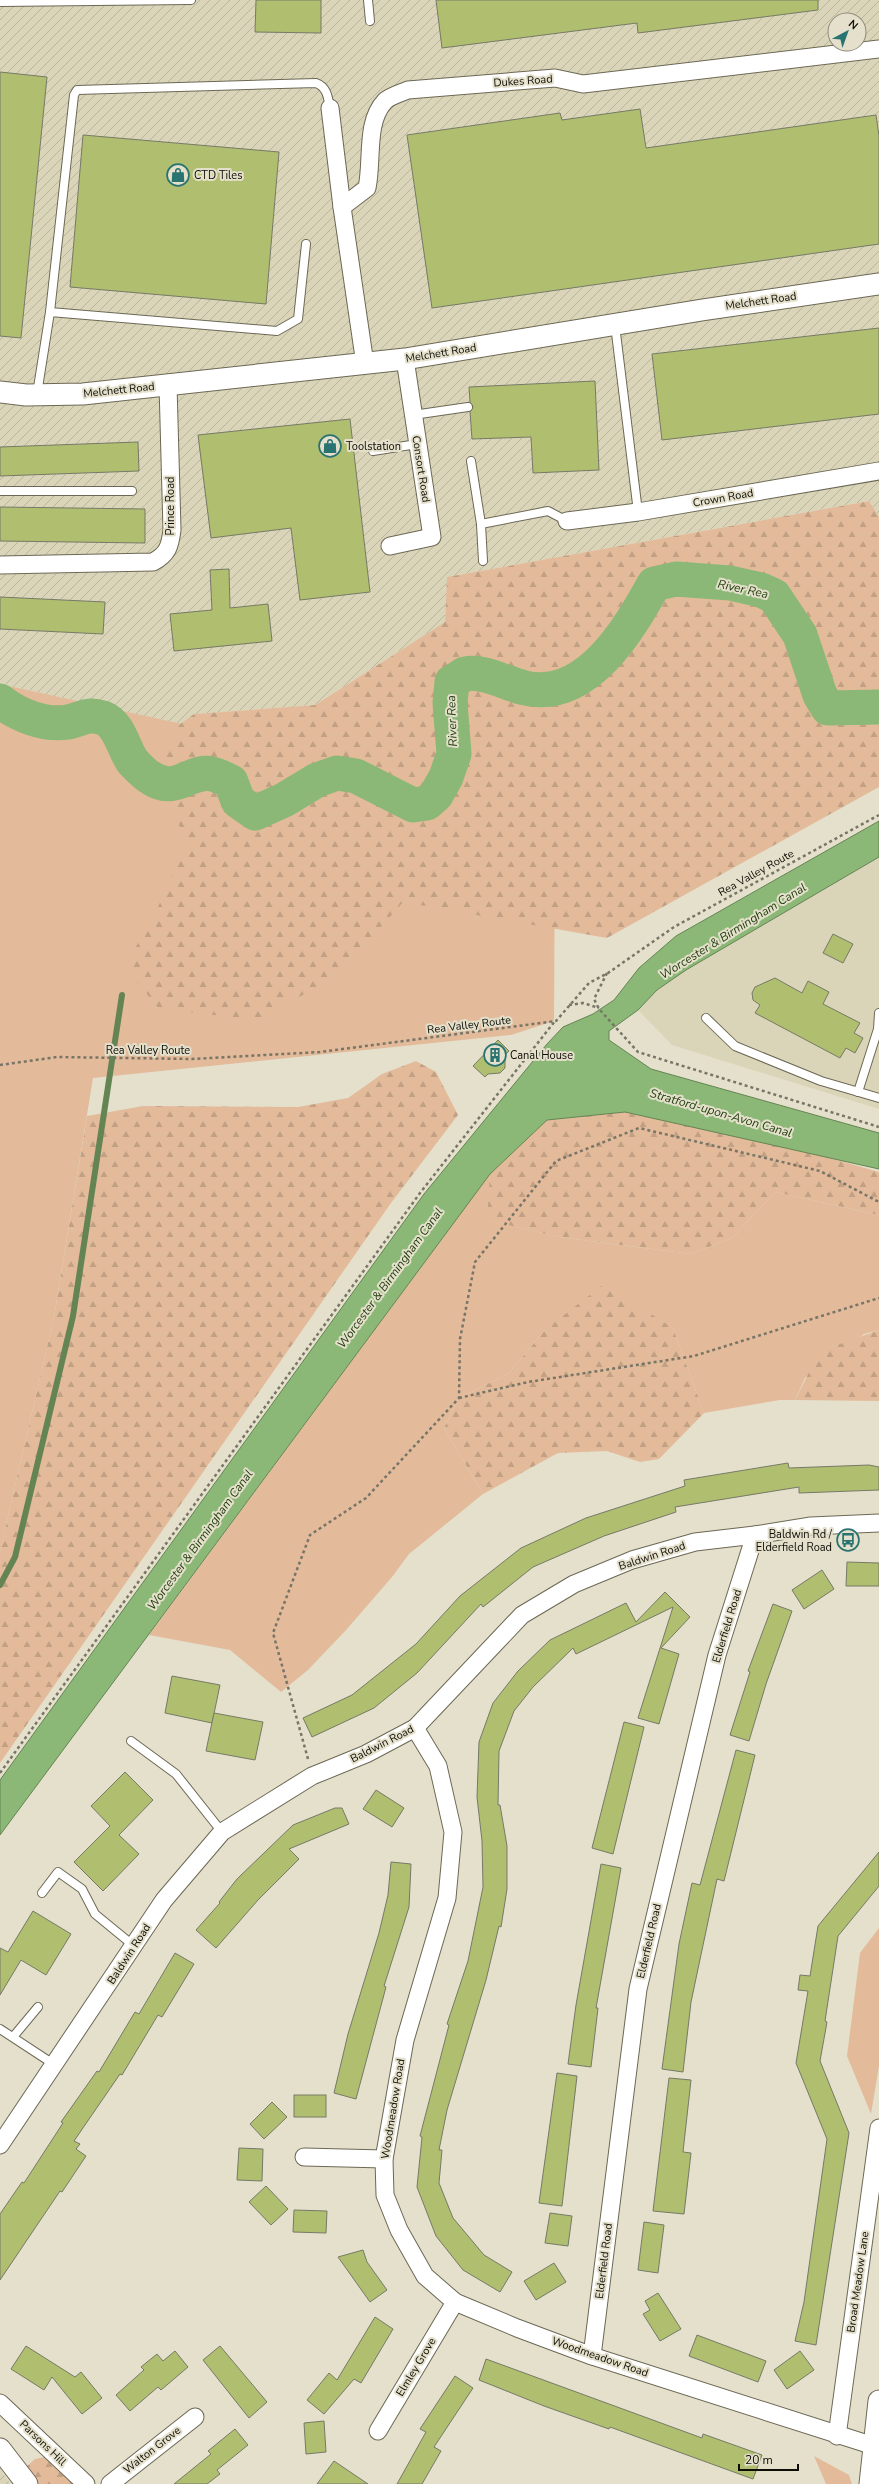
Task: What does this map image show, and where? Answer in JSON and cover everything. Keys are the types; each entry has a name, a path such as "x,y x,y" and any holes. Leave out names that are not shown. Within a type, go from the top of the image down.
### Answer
{"street":[{"name":"Dukes Road","path":"342,206 367,188 370,171 373,117 386,100 408,90 555,78 583,84 879,49"},
{"path":"330,108 342,206 366,364"},
{"name":"Melchett Road","path":"0,392 36,395 83,394 366,364 879,284"},
{"name":"Consort Road","path":"390,546 432,537 405,359"},
{"name":"Prince Road","path":"0,565 153,562 161,558 170,548 172,530 168,385"},
{"name":"Crown Road","path":"567,521 638,512 879,471"},
{"name":"Baldwin Road","path":"0,2145 55,2065 164,1900 222,1832 312,1776 366,1754 416,1728 522,1615 574,1584 632,1560 695,1542 755,1535 811,1526 879,1523"},
{"name":"Elderfield Road","path":"592,2356 638,1989 717,1655 755,1535"},
{"name":"Woodmeadow Road","path":"416,1728 438,1766 453,1832 447,1898 405,2040 384,2159 385,2195 399,2230 425,2276 455,2302 592,2356 837,2436 874,2446"},
{"name":"Broad Meadow Lane","path":"837,2436 879,2128"},
{"path":"304,2157 384,2159"},
{"name":"Elmley Grove","path":"378,2431 455,2302"},
{"path":"870,2484 879,2401"},
{"name":"Parsons Hill","path":"0,2403 86,2484"},
{"name":"Walton Grove","path":"110,2484 195,2417"},
{"path":"0,2449 26,2484"}],"lane":[{"path":"0,2 191,0"},
{"path":"368,0 370,21"},
{"path":"36,395 50,312 74,95 77,90 316,83 322,85 326,91 330,108"},
{"path":"50,312 277,331 298,319 306,244"},
{"path":"615,324 638,512"},
{"path":"413,415 468,407"},
{"path":"373,451 417,444"},
{"path":"471,461 480,524 483,561"},
{"path":"0,492 132,491"},
{"path":"480,524 548,511 567,521"},
{"path":"858,1092 878,1029 879,1013"},
{"path":"706,1018 735,1046 821,1081 879,1098"},
{"path":"131,1741 176,1774 222,1832"},
{"path":"42,1894 58,1872 82,1889 94,1914 134,1946"},
{"path":"13,2037 38,2007"},
{"path":"0,2029 55,2065"}],"path":[{"name":"Rea Valley Route","path":"0,1065 57,1057 192,1059 320,1052 529,1026 556,1020 589,983 608,972 674,927 879,815"},
{"path":"608,972 594,999 599,1009 638,1052 879,1127"},
{"path":"569,1005 583,1003 599,1009"},
{"path":"1,1771 420,1193 556,1020"},
{"path":"459,1398 460,1339 475,1262 556,1161 640,1128 820,1171 879,1202"},
{"path":"312,1776 273,1633 310,1535 366,1498 459,1398 528,1382 694,1356 879,1298"}],"shaded area":[{"path":"0,0 879,0 879,517 868,501 447,577 445,622 315,705 194,714 180,724 0,684"},
{"path":"879,857 879,1109 672,1045 638,1010 657,990 686,970"},
{"path":"0,2469 10,2483 11,2484 0,2484"}],"green space":[{"path":"869,501 879,517 879,787 607,938 403,902 341,973 259,1020 159,1009 125,967 168,888 187,839 151,779 180,724 194,714 315,705 445,622 447,577"},
{"path":"0,684 237,736 555,836 554,1021 511,1035 93,1078 54,1317 0,1551"},
{"path":"416,1061 436,1072 458,1115 391,1203 0,1763 0,1551 54,1317 87,1116 143,1106 298,1107 348,1098 382,1074"},
{"path":"625,1112 816,1154 879,1172 879,1215 775,1192 732,1238 691,1254 559,1237 487,1220 490,1174 547,1120"},
{"path":"490,1174 488,1220 559,1237 691,1254 732,1238 775,1192 879,1215 879,1330 864,1334 805,1378 795,1400 780,1400 704,1413 673,1328 546,1329 508,1374 459,1398 444,1428 483,1494 409,1554 392,1577 347,1629 308,1670 281,1692 230,1650 149,1635"},
{"path":"604,1284 673,1328 704,1413 659,1459 640,1462 607,1451 558,1453 483,1494 444,1428 459,1398 508,1374 546,1329"},
{"path":"879,1330 879,1401 795,1400 820,1351"},
{"path":"879,1928 879,2066 871,2114 847,2056 860,1953"},
{"path":"49,2456 77,2484 36,2484 24,2469 35,2459"},
{"path":"814,2456 849,2475 852,2484 826,2484"}],"water":[{"path":"879,821 879,857 686,970 657,990 638,1010 609,1031 609,1040 651,1069 879,1133 879,1169 625,1112 547,1120 490,1174 0,1835 0,1780 424,1194 547,1044 563,1027 593,1014 614,1000 639,968 676,936"}],"building":[{"path":"256,0 321,0 321,33 255,32"},
{"path":"436,0 818,0 818,10 638,33 637,23 442,48"},
{"path":"0,72 47,77 21,338 0,336"},
{"path":"640,109 646,148 876,115 879,136 879,244 432,308 407,135 560,113 562,120"},
{"path":"83,135 279,152 266,304 70,287"},
{"path":"879,328 879,414 662,440 652,354"},
{"path":"595,381 599,470 533,473 531,437 472,439 470,412 473,407 470,402 469,387"},
{"path":"350,419 370,592 300,600 291,528 211,538 198,435"},
{"path":"138,442 139,471 0,476 0,447"},
{"path":"0,507 145,509 145,543 0,541"},
{"path":"229,569 230,608 268,604 272,641 174,651 170,614 212,610 210,570"},
{"path":"0,597 105,602 103,634 0,629"},
{"path":"833,934 853,944 843,963 823,953"},
{"path":"775,978 802,993 808,981 829,992 823,1004 860,1023 854,1033 863,1038 855,1053 846,1048 840,1058 755,1013 760,1005 753,1000 752,993 755,987"},
{"name":"Canal House","path":"498,1040 509,1051 505,1055 505,1068 500,1073 488,1074 485,1077 473,1066"},
{"path":"788,1463 789,1468 869,1465 879,1467 879,1490 799,1493 799,1487 675,1507 676,1512 604,1536 533,1567 483,1607 481,1604 417,1673 374,1708 312,1737 303,1718 352,1695 416,1644 460,1596 521,1548 586,1518 685,1486 684,1480"},
{"path":"847,1562 879,1563 879,1586 846,1586"},
{"path":"822,1570 834,1589 804,1609 792,1590"},
{"path":"665,1592 690,1617 661,1648 679,1654 659,1724 638,1718 673,1607 576,1654 573,1648 533,1687 514,1711 499,1751 498,1805 500,1805 507,1846 507,1889 501,1927 499,1926 486,1980 447,2110 439,2150 442,2150 439,2183 453,2218 484,2255 512,2272 500,2292 463,2270 436,2236 417,2187 422,2137 420,2136 449,2025 447,2024 468,1961 483,1887 482,1841 477,1797 479,1742 493,1703 518,1671 550,1640 626,1603 636,1622"},
{"path":"773,1604 792,1611 766,1684 749,1741 730,1735 750,1672 748,1671"},
{"path":"172,1676 220,1685 212,1723 165,1713"},
{"path":"214,1713 263,1722 255,1760 206,1751"},
{"path":"624,1722 644,1727 613,1854 592,1848"},
{"path":"736,1750 755,1755 724,1881 717,1879 691,2002 683,2072 662,2069 679,1944 692,1883 700,1885"},
{"path":"125,1772 153,1800 119,1835 139,1854 103,1891 74,1862 110,1826 91,1806"},
{"path":"376,1790 404,1808 392,1827 363,1809"},
{"path":"335,1808 342,1808 349,1824 289,1849 299,1859 258,1900 216,1948 196,1930 220,1903 219,1902 237,1879 293,1825"},
{"path":"879,1852 879,1886 838,1936 825,2021 827,2022 820,2061 849,2133 816,2345 795,2341 804,2302 827,2139 796,2063 808,1991 798,1990 800,1975 810,1976 818,1926"},
{"path":"391,1862 411,1864 409,1907 384,1986 386,1987 356,2099 334,2093 348,2034 379,1933 388,1895"},
{"path":"601,1864 621,1868 596,2008 598,2008 591,2067 568,2064 576,2005"},
{"path":"33,1911 71,1934 46,1975 21,1960 0,1995 0,1948 8,1952"},
{"path":"175,1953 194,1964 162,2017 158,2015 122,2075 120,2074 74,2141 80,2144 76,2149 86,2156 62,2192 60,2191 0,2280 0,2214 22,2182 24,2183 63,2123 61,2122 97,2071 99,2072 135,2012 139,2014"},
{"path":"557,2073 577,2076 562,2206 539,2203"},
{"path":"669,2078 691,2080 683,2152 691,2153 684,2214 653,2211"},
{"path":"294,2095 326,2095 326,2117 294,2117"},
{"path":"272,2102 287,2117 264,2139 250,2124"},
{"path":"239,2148 263,2149 262,2181 237,2180"},
{"path":"266,2186 288,2209 271,2225 249,2202"},
{"path":"294,2210 327,2211 326,2233 293,2232"},
{"path":"550,2213 572,2216 568,2246 545,2243"},
{"path":"644,2222 664,2225 658,2273 638,2270"},
{"path":"363,2250 367,2262 387,2290 370,2302 338,2257"},
{"path":"554,2263 566,2282 536,2300 524,2281"},
{"path":"658,2293 681,2329 660,2341 643,2314 650,2310 645,2301"},
{"path":"375,2317 393,2329 361,2383 354,2379 324,2414 307,2400 329,2373 337,2380"},
{"path":"697,2335 766,2361 758,2382 689,2356"},
{"path":"26,2346 75,2377 81,2372 102,2398 82,2414 52,2377 44,2390 11,2369"},
{"path":"220,2346 267,2402 249,2418 203,2360"},
{"path":"175,2351 188,2367 161,2390 158,2387 130,2411 116,2395 144,2370 141,2367 157,2354 163,2361"},
{"path":"800,2351 814,2370 787,2389 774,2370"},
{"path":"486,2359 702,2438 703,2434 762,2455 753,2479 610,2427 609,2429 544,2406 479,2380"},
{"path":"455,2376 473,2388 434,2447 441,2451 422,2484 397,2484 426,2432 420,2429"},
{"path":"324,2421 326,2452 306,2454 304,2423"},
{"path":"235,2429 248,2445 217,2470 220,2474 207,2484 174,2484 211,2454 208,2451"},
{"path":"334,2461 368,2484 317,2484"}],"waterway":[{"name":"River Rea","path":"0,701 23,715 41,721 59,723 88,716 103,718 114,726 133,762 149,777 160,783 168,784 176,783 204,773 217,775 231,782 238,801 255,813 284,800 317,780 337,773 356,776 413,805 427,803 436,795 446,777 454,754 450,703 452,682 465,674 472,673 488,676 525,688 547,689 568,684 586,673 603,658 619,640 654,584 676,579 730,583 761,590 774,596 800,635 820,695 828,708 879,707"},
{"path":"0,1585 15,1557 73,1316 122,995"}],"place":[{"name":"CTD Tiles","path":"178,175"},
{"name":"Toolstation","path":"330,446"},
{"name":"Canal House","path":"495,1055"},
{"name":"Baldwin Rd / Elderfield Road","path":"848,1540"}],"water label":[{"name":"Worcester & Birmingham Canal","path":"733,931"},
{"name":"Stratford-upon-Avon Canal","path":"721,1113"},
{"name":"Worcester & Birmingham Canal","path":"390,1278"},
{"name":"Worcester & Birmingham Canal","path":"200,1540"}]}
